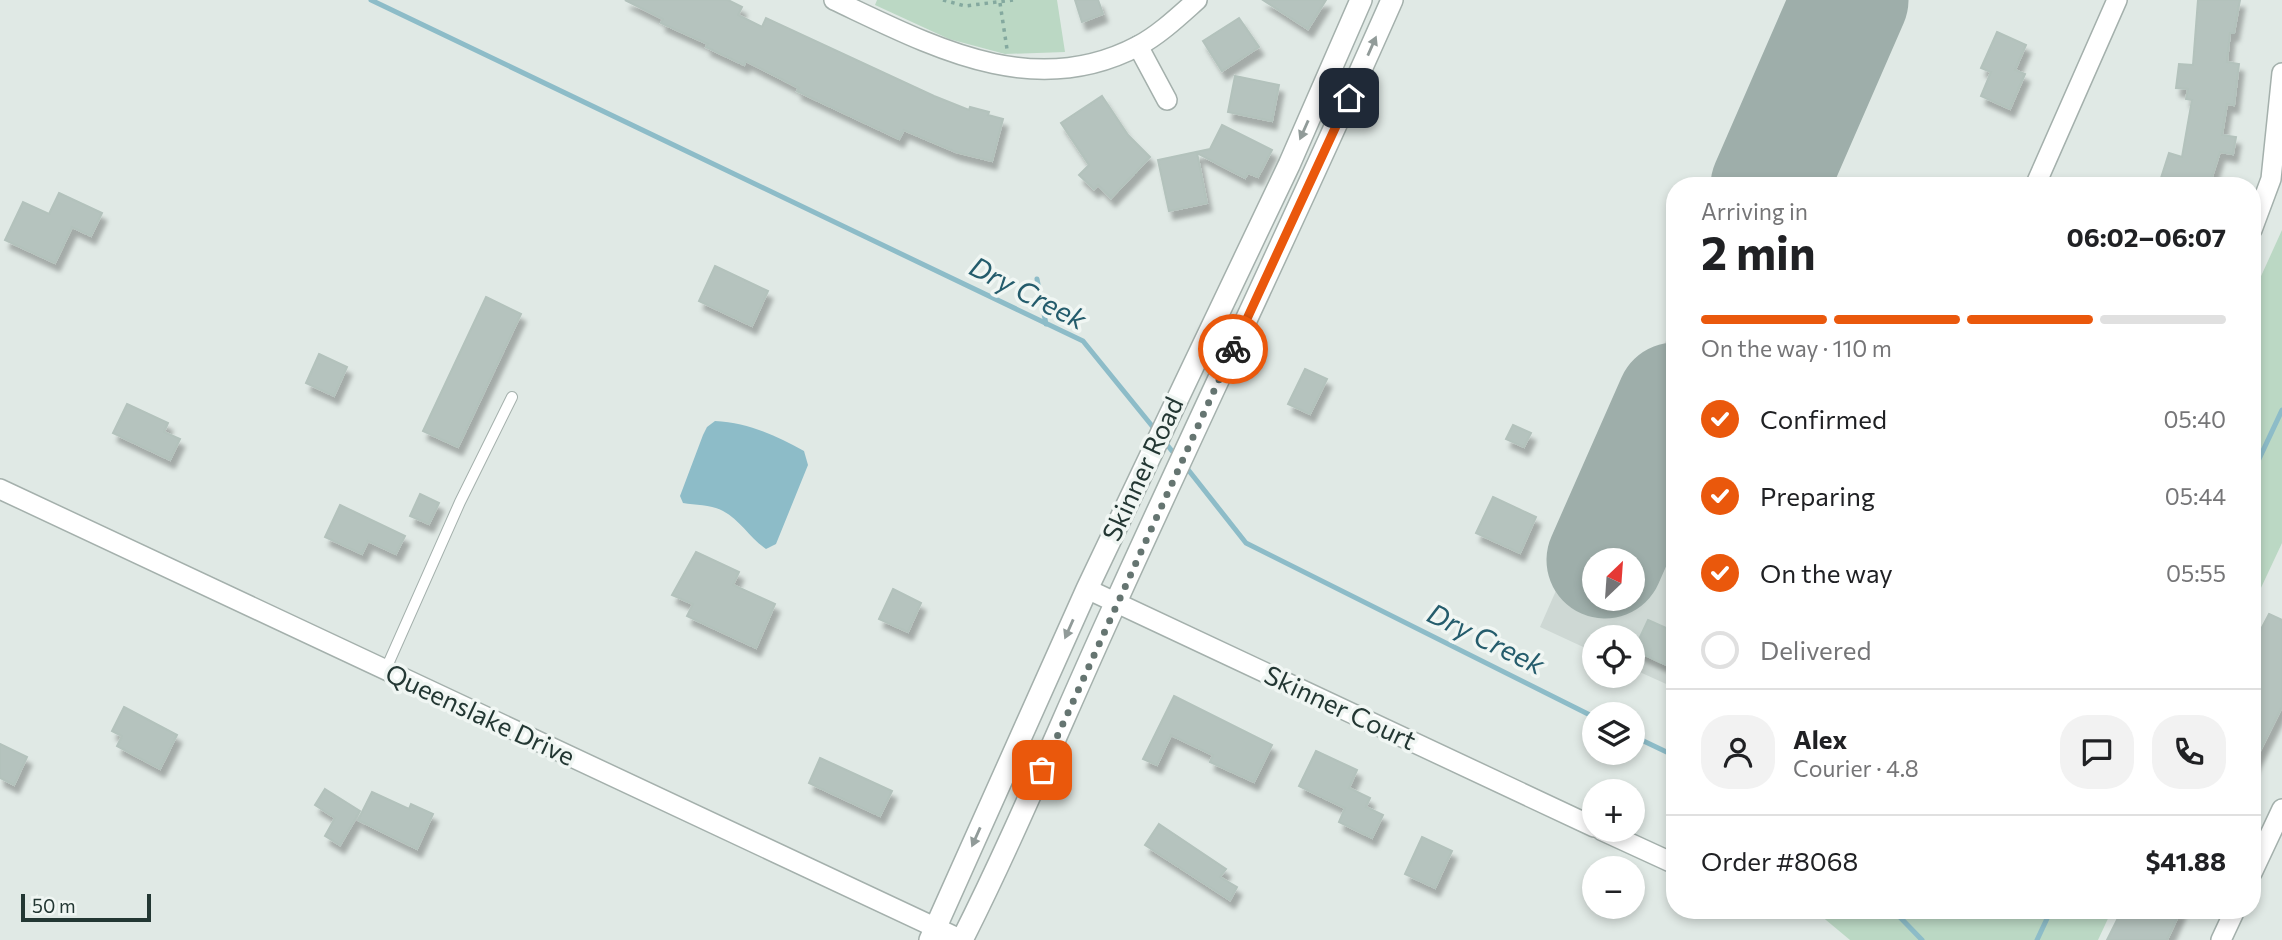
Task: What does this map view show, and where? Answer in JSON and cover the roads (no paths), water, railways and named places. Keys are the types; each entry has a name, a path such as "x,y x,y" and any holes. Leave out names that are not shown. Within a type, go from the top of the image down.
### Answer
{"street":[{"path":"834,0 939,49 990,65 1054,68 1080,64 1138,46 1197,0"},
{"name":"Skinner Road","path":"933,934 1087,589 1289,165 1361,0"},
{"name":"Skinner Road","path":"962,940 1000,865 1115,603 1392,0"},
{"path":"2039,177 2117,0"},
{"path":"1138,46 1167,100"},
{"path":"2261,206 2271,179 2282,73"},
{"name":"Queenslake Drive","path":"0,489 933,934 962,940"},
{"name":"Skinner Court","path":"1087,589 1582,821"},
{"path":"2261,854 2282,809"},
{"path":"1627,842 1666,860"},
{"path":"2221,940 2231,919"}],"lane":[{"path":"384,671 450,522 512,397"}],"water":[{"path":"715,421 739,424 761,431 804,451 808,465 776,544 766,549 723,511 709,506 683,503 680,496 703,435 707,427"}],"waterway":[{"name":"Dry Creek","path":"371,0 1083,341 1157,432"},
{"path":"1037,279 1046,324"},
{"path":"2261,455 2282,410"},
{"name":"Dry Creek","path":"1163,440 1177,457"},
{"name":"Dry Creek","path":"1186,467 1246,543 1582,711"},
{"name":"Dry Creek","path":"1645,742 1666,752"},
{"name":"Dry Creek","path":"1902,919 1922,940"},
{"path":"2037,940 2047,919"}]}
